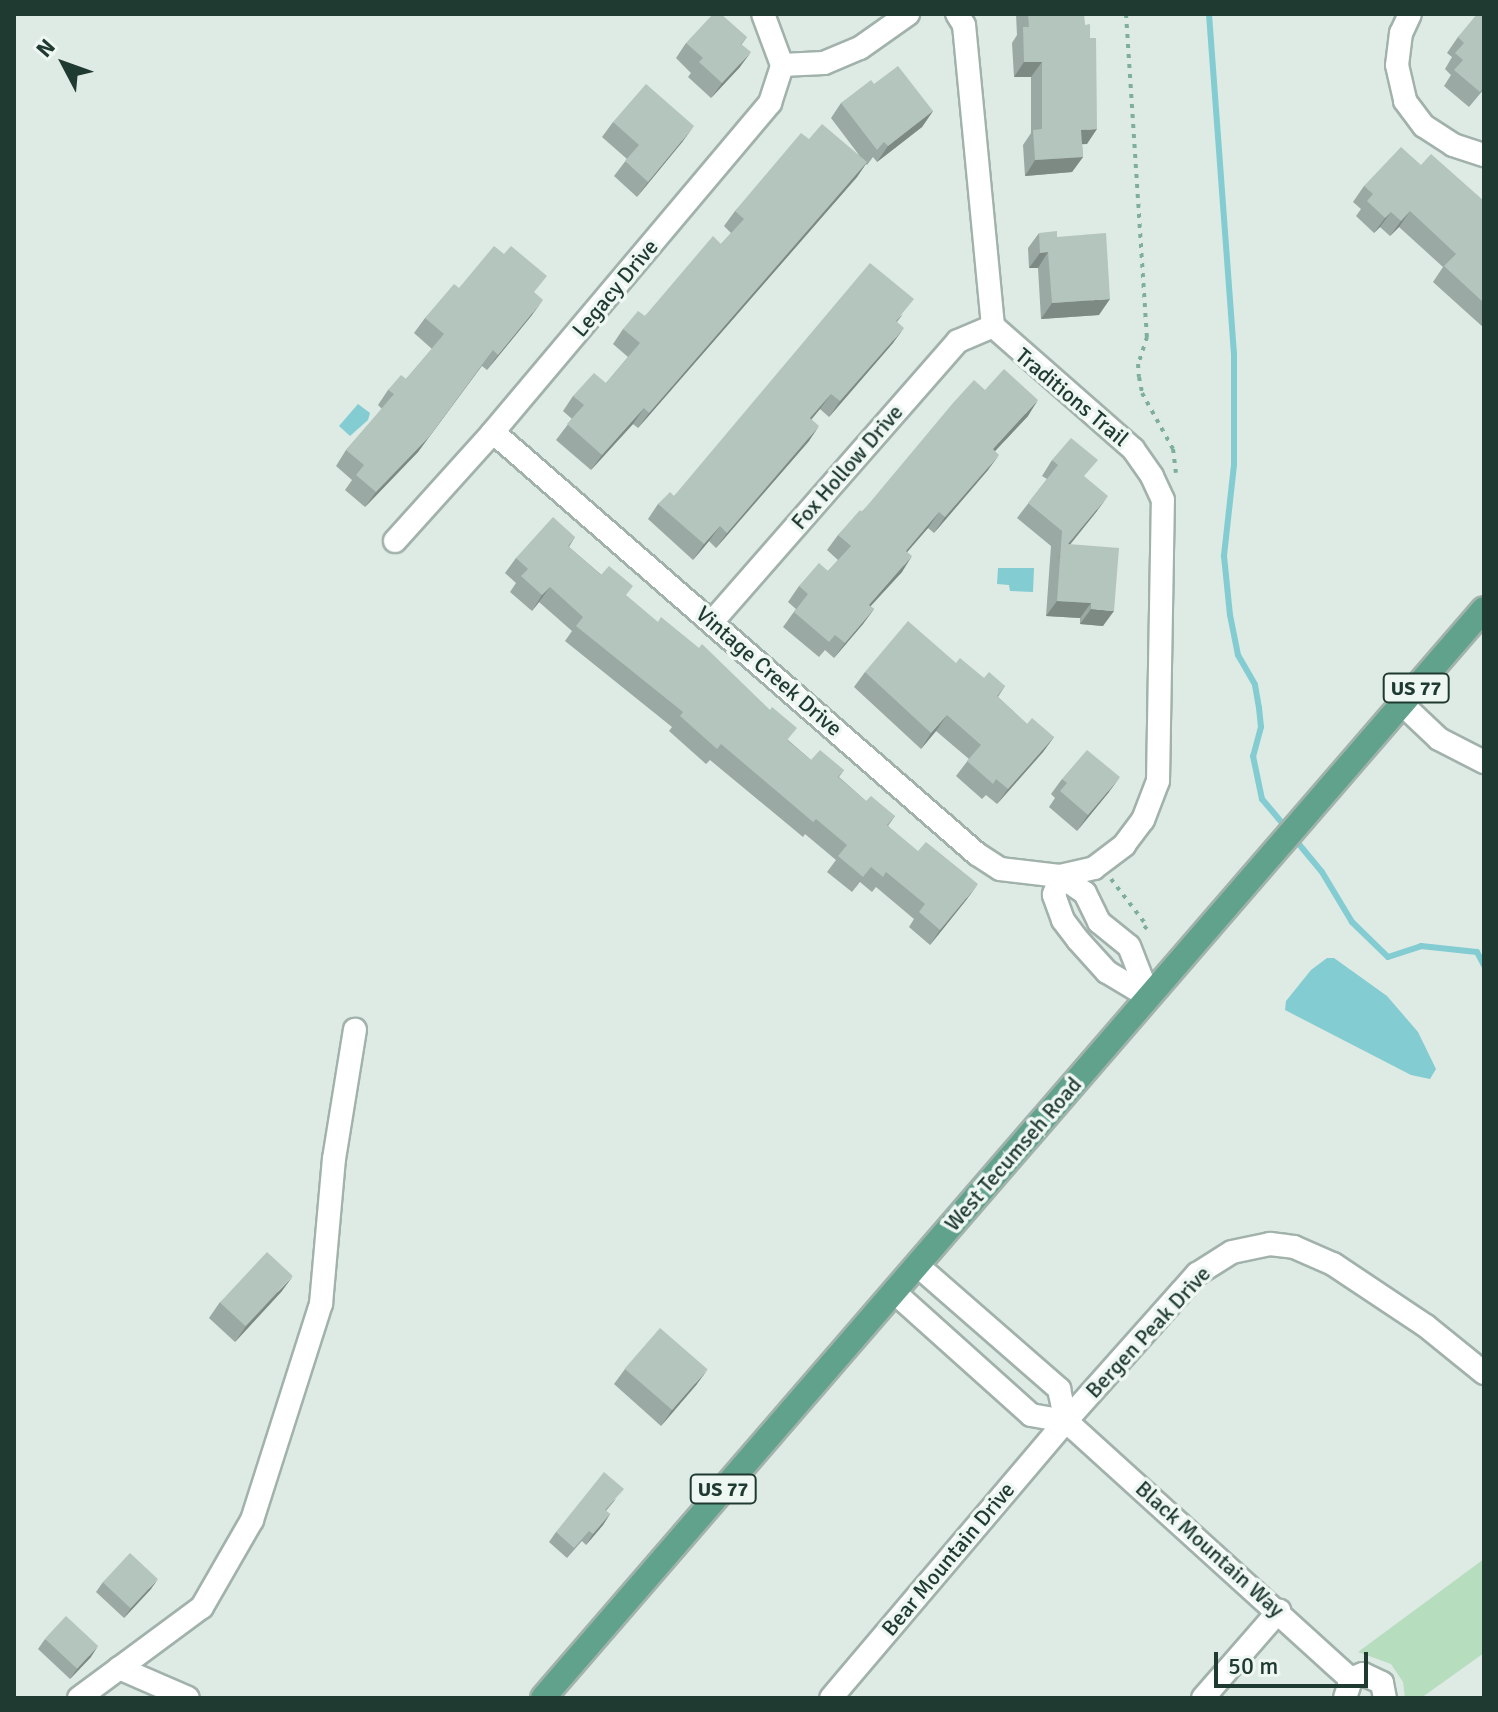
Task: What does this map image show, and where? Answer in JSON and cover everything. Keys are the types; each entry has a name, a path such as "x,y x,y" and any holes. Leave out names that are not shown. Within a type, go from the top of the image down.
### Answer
{"main road":[{"name":"West Tecumseh Road","path":"543,1698 1484,609"}],"street":[{"path":"763,14 782,65 824,63 860,48 908,14"},
{"path":"957,14 964,25 993,326"},
{"path":"1410,14 1401,33 1397,65 1405,101 1424,126 1453,145 1484,155"},
{"name":"Legacy Drive","path":"395,541 493,432 734,149 770,103 782,65"},
{"name":"Fox Hollow Drive","path":"712,622 958,341 993,326"},
{"name":"Traditions Trail","path":"993,326 1133,449 1152,476 1163,500 1158,781 1143,820 1124,845 1094,868 1060,876"},
{"name":"Vintage Creek Drive","path":"493,432 977,854 1000,869 1060,876"},
{"path":"1402,704 1439,739 1484,762"},
{"path":"1060,876 1085,893 1099,922 1129,946 1149,997 1107,972 1063,920 1054,895 1060,876"},
{"path":"79,1698 202,1607 252,1520 321,1304 334,1159 355,1030"},
{"name":"Bergen Peak Drive","path":"1066,1421 1197,1274 1232,1252 1270,1244 1294,1247 1333,1264 1426,1326 1484,1373"},
{"name":"Black Mountain Way","path":"917,1265 1059,1389 1066,1421"},
{"name":"Black Mountain Way","path":"894,1292 1031,1415 1066,1421 1279,1611 1348,1689 1363,1674 1377,1678 1385,1689 1385,1698"},
{"name":"Bear Mountain Drive","path":"831,1698 1066,1421"},
{"path":"1203,1698 1279,1611"},
{"path":"119,1668 188,1698"}],"green space":[{"path":"1484,1559 1484,1653 1421,1698 1405,1698 1403,1682 1391,1664 1358,1652"}],"water":[{"path":"358,404 370,413 368,420 350,436 339,426"},
{"path":"998,568 1034,568 1033,592 1010,591 1009,585 997,584"},
{"path":"1327,958 1334,958 1387,996 1418,1032 1436,1069 1430,1079 1411,1075 1285,1010 1286,1001 1311,970"}],"building":[{"path":"713,14 721,14 747,37 741,44 751,52 722,83 699,62 703,58 686,43"},
{"path":"1028,14 1084,14 1085,25 1090,24 1090,38 1096,38 1097,129 1081,130 1083,157 1035,160 1033,130 1042,129 1042,62 1024,62 1023,27 1029,27"},
{"path":"1477,14 1484,14 1484,87 1480,92 1454,70 1463,60 1455,53 1464,43 1458,37"},
{"path":"898,66 933,111 888,146 884,142 877,150 841,103 871,80 874,84"},
{"path":"646,84 694,126 648,182 625,161 639,145 613,122"},
{"path":"822,124 867,162 649,413 644,408 602,455 567,424 584,405 573,396 594,373 606,383 640,343 623,329 638,311 645,316 713,236 721,244 744,219 735,211 801,133 809,139"},
{"path":"1401,147 1421,165 1431,154 1484,201 1484,303 1444,266 1456,254 1410,211 1401,221 1391,212 1385,218 1367,201 1373,194 1364,186"},
{"path":"1057,231 1057,237 1106,233 1110,299 1052,303 1048,252 1040,253 1039,233"},
{"path":"494,246 504,254 511,246 547,276 534,292 543,300 498,355 493,350 429,437 376,492 356,475 364,465 346,450 394,394 388,390 401,375 406,379 444,334 425,318 454,284 459,288"},
{"path":"870,263 914,299 896,321 904,328 840,401 831,394 810,418 819,426 727,533 720,526 704,544 658,504 670,492 674,496"},
{"path":"1004,369 1038,400 993,449 999,455 945,517 939,512 906,551 912,556 869,605 874,609 845,643 835,635 829,642 794,612 808,594 799,586 819,563 828,571 851,546 838,535 860,510 862,512 974,380 985,390"},
{"path":"1071,438 1098,460 1084,476 1108,496 1068,544 1119,548 1114,611 1091,609 1091,603 1057,601 1062,531 1028,503 1058,465 1052,460"},
{"path":"553,517 575,537 568,546 601,575 609,566 633,586 626,595 658,622 661,617 699,648 702,644 770,710 772,707 797,728 787,740 811,760 820,750 844,770 838,777 866,801 871,796 895,816 887,825 918,851 926,842 978,884 940,930 919,912 925,904 886,872 883,877 871,867 863,877 838,856 847,845 816,819 813,822 721,744 717,749 680,716 683,712 576,626 583,617 550,587 542,595 521,576 528,569 516,558"},
{"path":"908,621 956,663 960,658 984,678 989,672 1005,686 997,696 1027,724 1032,718 1054,737 1008,789 996,779 993,784 967,761 981,745 947,715 931,733 865,672"},
{"path":"1087,750 1120,777 1088,815 1060,791 1067,783 1062,779"},
{"path":"267,1252 293,1276 246,1326 220,1302"},
{"path":"660,1328 708,1369 672,1410 625,1369"},
{"path":"604,1472 624,1489 605,1510 610,1514 593,1534 589,1531 574,1548 556,1532"},
{"path":"130,1553 158,1579 131,1608 103,1582"},
{"path":"66,1616 98,1646 77,1669 45,1639"}],"waterway":[{"path":"1209,14 1234,353 1234,465 1224,556 1238,655 1255,685 1259,708 1261,727 1253,756 1262,799 1286,828"},
{"path":"1293,837 1322,872 1352,922 1388,957 1421,946 1477,952 1484,965"}]}
